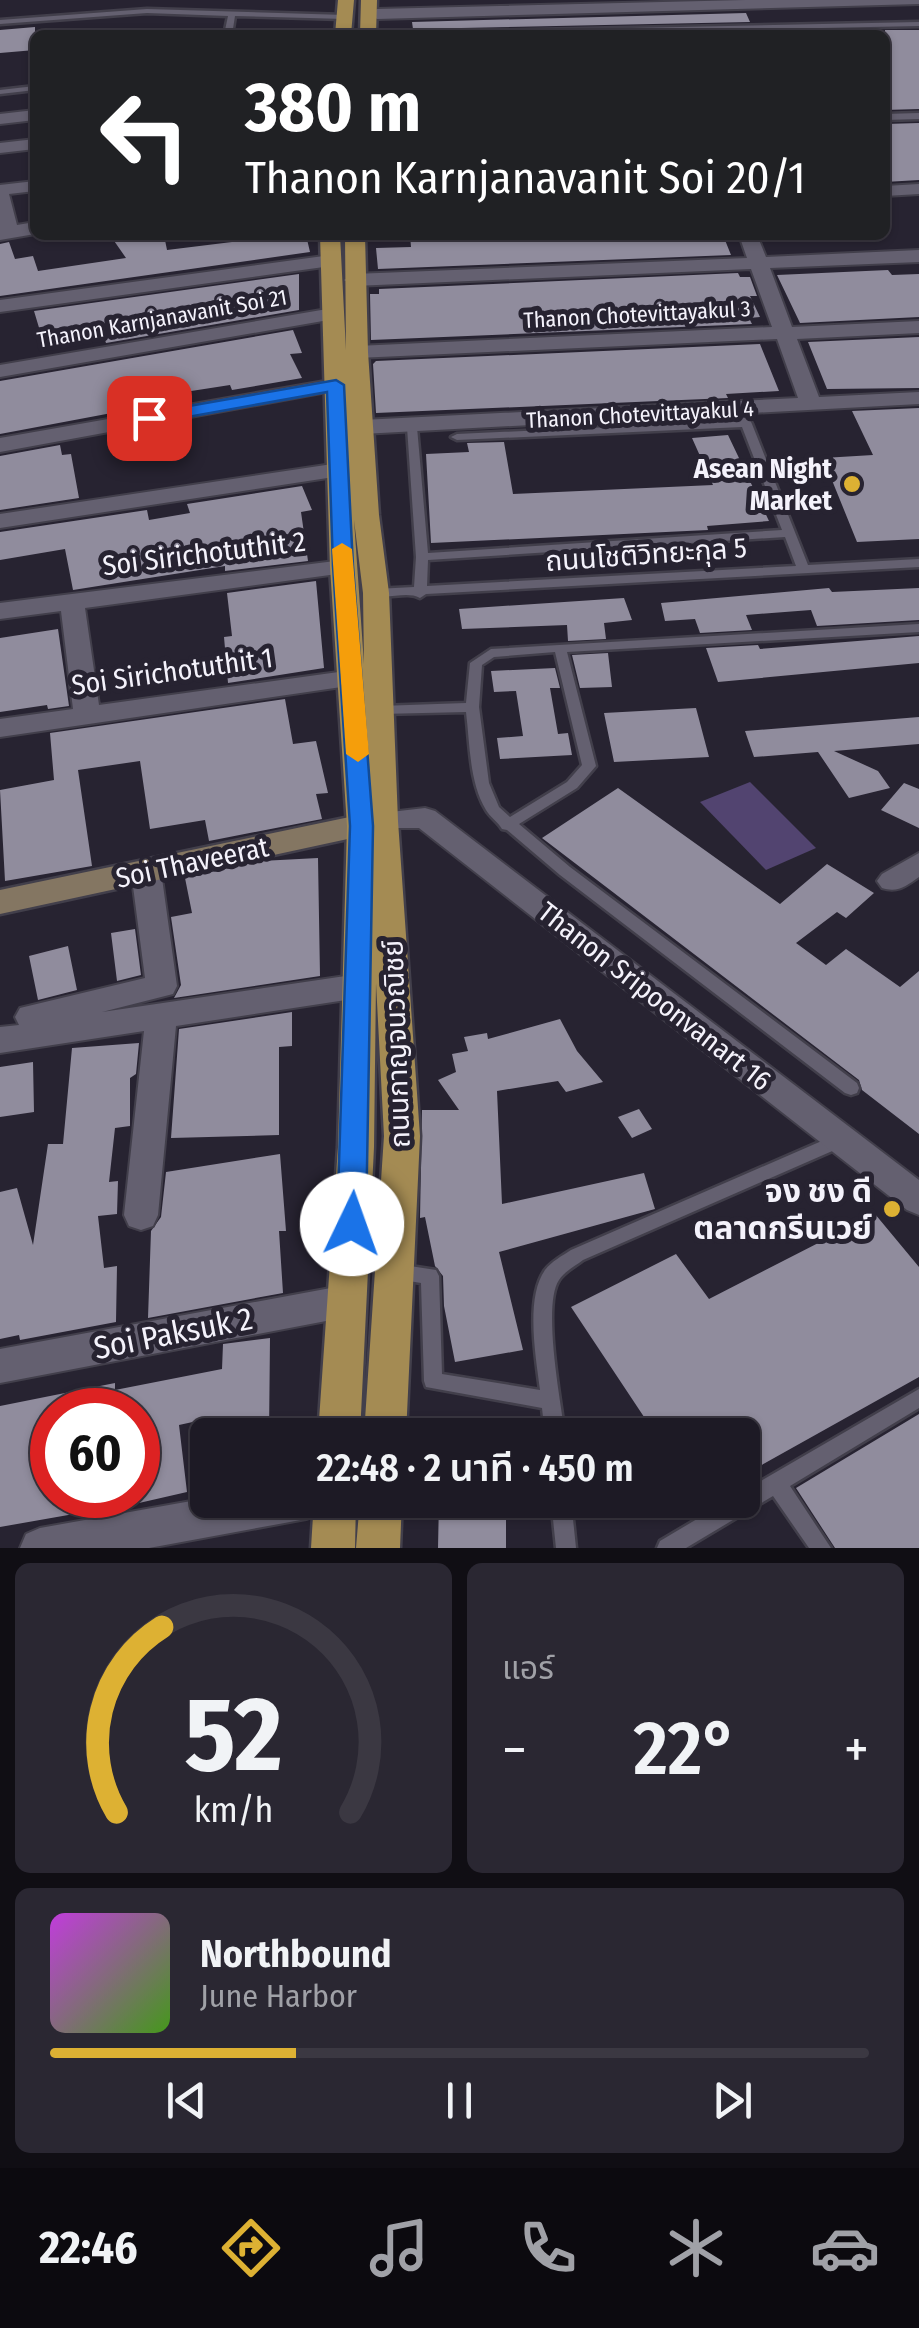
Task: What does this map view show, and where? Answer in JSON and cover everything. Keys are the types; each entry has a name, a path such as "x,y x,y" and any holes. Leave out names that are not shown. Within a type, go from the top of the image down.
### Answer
{"main road":[{"name":"ถนนกาญจนวณิชย์","path":"331,240 339,274 343,566 402,1136 386,1418"},
{"name":"ถนนกาญจนวณิชย์","path":"340,1418 356,1147 358,986 380,710 376,594 366,515 362,427 342,364 333,314 339,274 353,240"},
{"path":"333,1548 334,1518"},
{"path":"378,1548 380,1518"}],"street":[{"path":"374,18 919,0"},
{"path":"0,119 30,116"},
{"path":"0,148 30,145"},
{"path":"30,187 0,192 5,233 30,229"},
{"path":"890,191 919,189"},
{"path":"750,240 811,404"},
{"path":"0,306 339,274 758,264 919,256"},
{"name":"Thanon Karnjanavanit Soi 21","path":"0,371 333,314"},
{"name":"Thanon Chotevittayakul 3","path":"0,445 342,364 786,332 919,327"},
{"name":"Thanon Chotevittayakul 4","path":"362,427 744,416 811,404 919,398"},
{"path":"0,521 339,470"},
{"name":"Soi Sirichotuthit 2","path":"0,611 343,566"},
{"path":"72,600 87,716"},
{"name":"Soi Sirichotuthit 1","path":"0,728 354,678"},
{"name":"Thanon Sripoonvanart 16","path":"372,823 425,818 919,1200"},
{"name":"Soi Thaveerat","path":"0,902 372,823"},
{"path":"892,881 919,862"},
{"path":"0,1024 162,986 146,871"},
{"path":"0,1040 358,986"},
{"path":"141,1215 160,1014"},
{"name":"Soi Paksuk 2","path":"0,1366 347,1301"},
{"path":"40,1548 206,1518"}],"lane":[{"path":"0,22 147,11 345,17"},
{"path":"229,30 232,12"},
{"path":"374,18 919,24"},
{"path":"0,92 30,89"},
{"path":"890,117 919,116"},
{"path":"457,437 744,416 804,570"},
{"path":"412,427 422,557 420,594"},
{"path":"422,557 790,533"},
{"name":"ถนนโชติวิทยะกุล 5","path":"376,594 919,563"},
{"path":"851,1088 507,825 493,810 482,784 472,707 476,663 497,652 919,628"},
{"path":"507,825 572,785 589,766 560,648"},
{"path":"380,710 472,707"},
{"path":"554,1418 546,1290 558,1268 577,1255 841,1140"},
{"path":"394,1272 430,1276 433,1381 552,1401"},
{"path":"668,1548 919,1398"},
{"path":"776,1483 821,1548"},
{"path":"564,1518 566,1548"}],"shaded area":[{"path":"750,782 816,848 766,870 700,802"}],"building":[{"path":"746,13 750,22 413,29 412,22"},
{"path":"35,27 30,30 30,50 0,53 0,30"},
{"path":"890,30 919,30 919,109 890,110"},
{"path":"919,123 919,180 890,182 890,124"},
{"path":"113,240 165,240 167,250 240,240 307,240 310,252 0,296 0,244 9,242 15,259 33,256 38,271 126,258"},
{"path":"410,240 725,240 731,255 378,269 376,248 411,247"},
{"path":"888,270 892,275 919,274 919,317 800,323 777,275"},
{"path":"738,273 740,277 750,277 757,296 750,296 760,317 749,318 752,324 371,340 370,294 379,294 379,289"},
{"path":"299,274 299,310 106,343 99,322 40,331 34,311"},
{"path":"293,330 302,353 290,354 302,378 114,403 117,412 0,434 0,381"},
{"path":"919,337 919,388 827,389 808,342"},
{"path":"760,344 779,391 726,394 728,398 376,413 376,361"},
{"path":"919,408 919,539 857,542 823,458 873,455 852,411"},
{"path":"728,435 769,521 707,526 708,530 431,543 426,454 469,452 467,443 504,442 513,494 713,485 692,438"},
{"path":"60,445 62,455 71,454 79,498 0,510 0,456"},
{"path":"302,486 312,510 301,512 308,561 225,571 225,566 73,590 65,549 0,560 0,532 147,510 149,520 190,513 187,504"},
{"path":"316,581 324,668 228,683 224,637 232,636 227,593"},
{"path":"829,588 832,592 919,588 919,620 817,626 811,610 746,615 752,630 700,633 695,619 665,621 661,603"},
{"path":"624,598 632,620 604,623 606,639 568,641 567,625 462,629 459,609"},
{"path":"58,629 69,706 0,712 0,638"},
{"path":"919,636 919,663 718,682 706,648 758,645 760,649"},
{"path":"608,653 612,687 580,688 572,655"},
{"path":"555,668 560,688 550,688 558,734 568,733 572,755 500,759 497,738 523,736 516,691 494,692 491,671"},
{"path":"285,699 293,744 316,741 328,793 316,794 322,819 209,841 205,820 150,829 140,761 78,770 92,866 5,881 0,790 54,780 50,733"},
{"path":"696,708 709,757 614,762 604,713"},
{"path":"919,717 919,744 834,751 878,771 890,788 849,798 818,752 754,757 745,731"},
{"path":"904,783 919,789 919,828 881,810"},
{"path":"618,788 780,904 827,864 874,893 846,918 837,912 796,943 826,965 846,949 900,987 919,971 919,1134 862,1090 859,1080 542,838"},
{"path":"318,858 320,976 174,998 181,985 171,917 192,913 185,878 261,861"},
{"path":"135,929 141,975 117,981 111,933"},
{"path":"68,946 77,990 38,1000 29,956"},
{"path":"292,1012 292,1046 279,1047 279,1135 171,1138 179,1029"},
{"path":"560,1019 577,1051 603,1082 566,1092 558,1081 497,1091 502,1204 644,1173 655,1209 499,1252 523,1350 455,1362 444,1306 443,1276 435,1266 425,1217 420,1218 422,1110 459,1110 438,1080 456,1072 452,1054 468,1051 464,1037 487,1033 488,1039"},
{"path":"139,1043 136,1074 130,1078 130,1126 115,1128 109,1182 118,1181 117,1214 98,1216 104,1268 117,1266 116,1322 20,1340 19,1335 0,1339 0,1192 17,1188 33,1245 48,1144 63,1144 72,1048"},
{"path":"33,1062 34,1112 0,1117 0,1067"},
{"path":"639,1109 652,1129 632,1138 618,1117"},
{"path":"280,1154 286,1231 279,1231 283,1293 148,1318 151,1231 161,1217 166,1172"},
{"path":"875,1214 919,1267 919,1377 760,1466 760,1418 645,1418 571,1307 676,1254 709,1299"},
{"path":"270,1338 269,1418 190,1418 190,1423 179,1425 187,1492 160,1498 160,1388 125,1388 222,1369 223,1344"},
{"path":"30,1400 30,1518 51,1518 0,1527 0,1406"},
{"path":"919,1414 919,1548 835,1548 796,1488"},
{"path":"439,1518 506,1518 506,1548 438,1548"}],"slow traffic":[{"path":"342,549 358,754"}],"place":[{"name":"Asean Night Market","path":"852,484"},
{"name":"จง ชง ดี ตลาดกรีนเวย์","path":"892,1209"}],"route":[{"path":"149,418 336,385 343,566 362,826 352,1224"}]}
